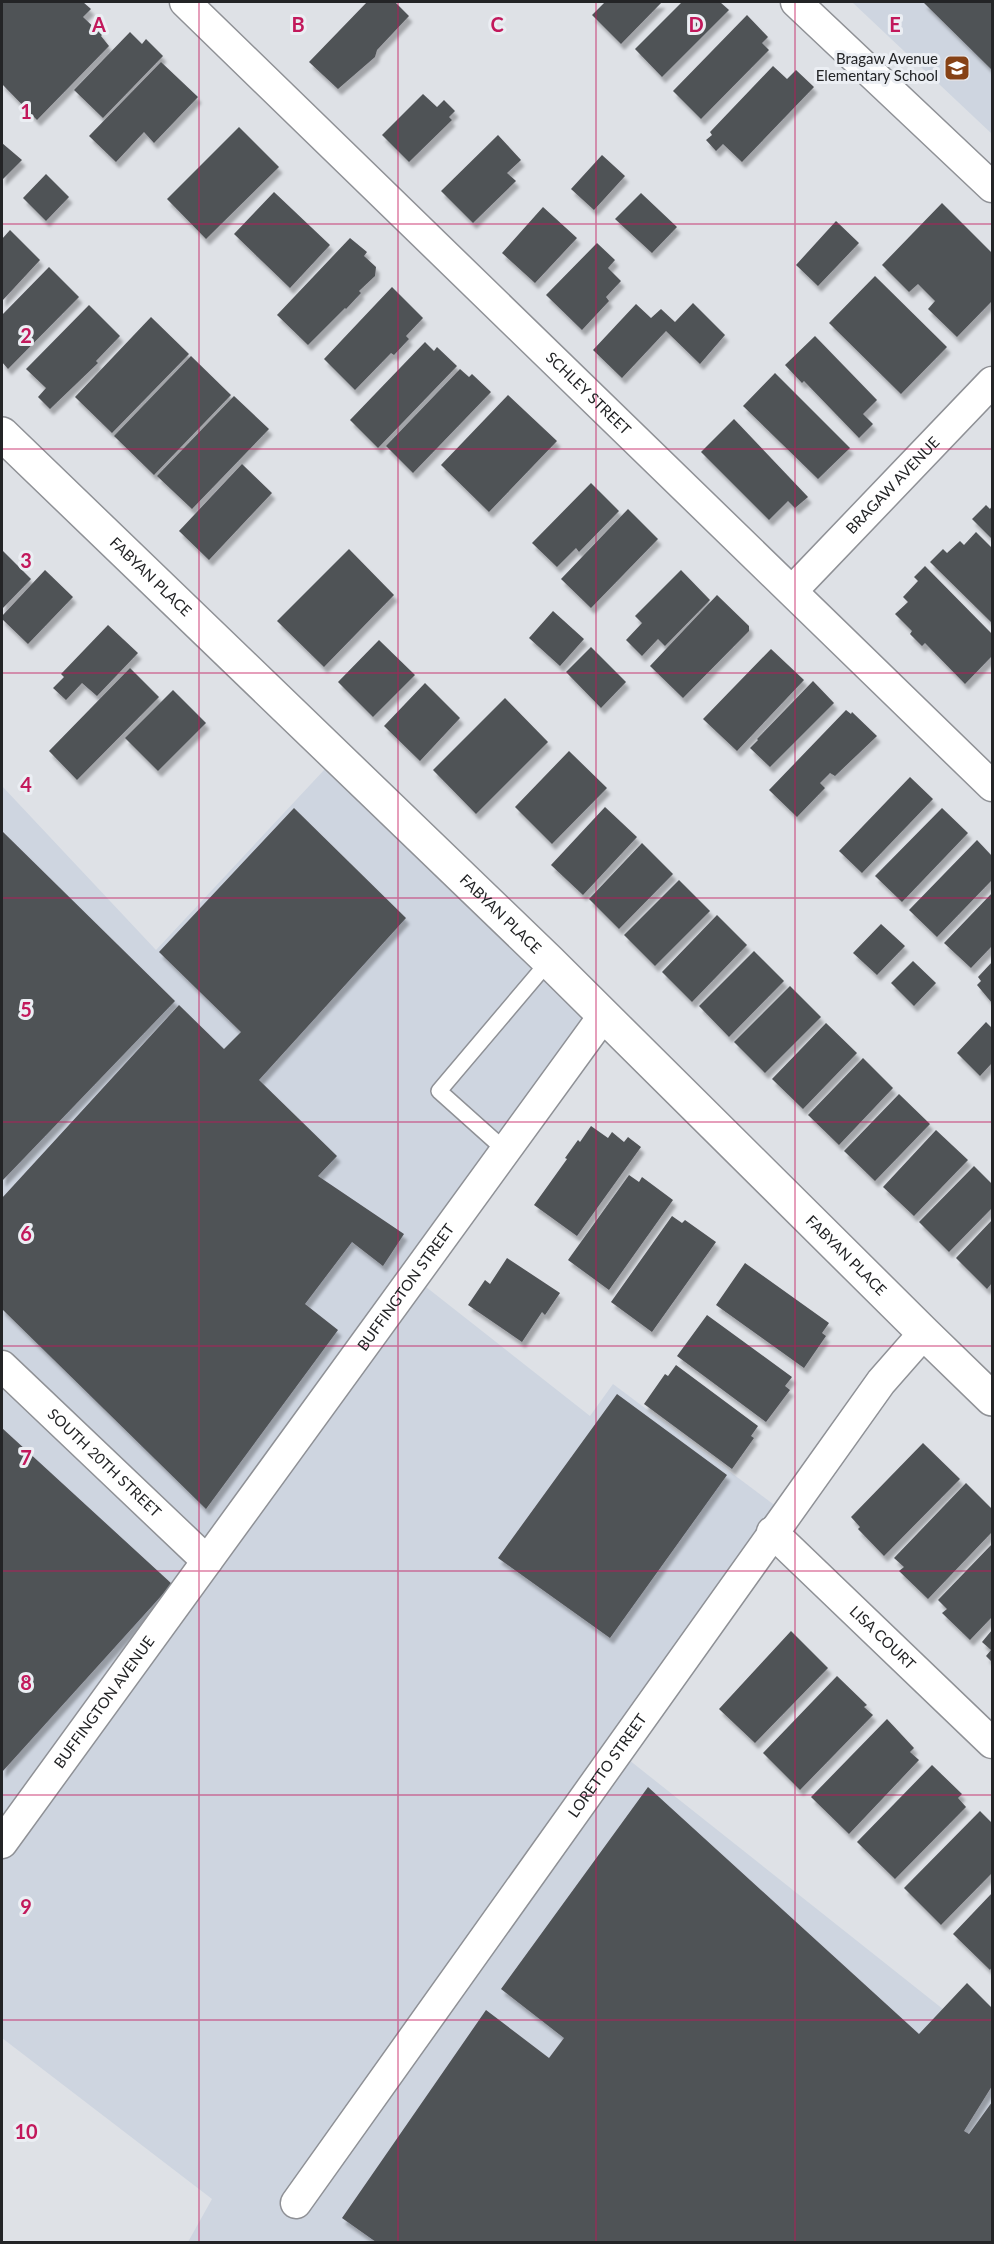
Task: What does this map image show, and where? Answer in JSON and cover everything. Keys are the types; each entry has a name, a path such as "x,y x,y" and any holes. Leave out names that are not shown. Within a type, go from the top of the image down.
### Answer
{"street":[{"name":"SCHLEY STREET","path":"185,2 993,786"},
{"path":"796,2 993,187"},
{"name":"BRAGAW AVENUE","path":"792,591 993,382"},
{"name":"FABYAN PLACE","path":"2,434 549,961 993,1399"},
{"name":"BUFFINGTON STREET","path":"207,1561 604,1015"},
{"name":"LORETTO STREET","path":"296,2203 772,1532 881,1382 924,1333"},
{"name":"SOUTH 20TH STREET","path":"2,1366 207,1561"},
{"name":"LISA COURT","path":"772,1532 993,1743"},
{"name":"BUFFINGTON AVENUE","path":"2,1843 207,1561"}],"lane":[{"path":"506,1151 440,1091 549,961"}],"shaded area":[{"name":"Bragaw Avenue Elementary School","path":"852,2 992,2 992,134"},
{"path":"339,754 604,1031 421,1283 590,1416 613,1384 781,1510 619,1752 992,2048 992,2242 188,2242 212,2199 2,2038 2,786 156,950"}],"building":[{"path":"2,2 83,2 91,9 83,17 102,35 109,46 37,120 2,84"},
{"path":"367,2 395,2 409,16 377,50 375,57 338,89 309,62"},
{"path":"605,2 662,2 621,44 592,15"},
{"path":"682,2 720,2 729,10 662,77 635,49"},
{"path":"923,2 992,2 992,70"},
{"path":"747,15 768,37 762,43 769,50 701,119 673,91"},
{"path":"130,32 142,44 146,39 163,56 103,118 74,90"},
{"path":"161,62 198,97 154,143 144,132 116,162 89,136"},
{"path":"773,66 787,79 796,70 814,87 742,162 723,144 716,151 706,140 712,135 710,132"},
{"path":"423,94 437,107 444,100 455,111 449,117 452,120 409,162 382,135"},
{"path":"239,127 279,167 206,239 167,199"},
{"path":"498,135 521,160 507,173 516,181 473,223 441,191"},
{"path":"2,143 22,160 2,180"},
{"path":"602,155 625,176 594,210 571,189"},
{"path":"46,174 69,197 46,221 23,198"},
{"path":"274,192 330,245 290,288 234,234"},
{"path":"641,193 677,227 652,253 615,219"},
{"path":"942,203 992,253 992,301 957,337 928,309 935,301 918,284 909,292 882,265"},
{"path":"543,207 577,238 535,283 502,253"},
{"path":"836,221 859,243 818,286 796,265"},
{"path":"10,230 40,260 2,301 2,239"},
{"path":"350,238 367,252 364,256 376,267 375,276 359,291 361,293 346,309 308,345 277,315"},
{"path":"597,243 615,260 608,268 621,281 606,297 609,301 582,330 546,295"},
{"path":"49,267 79,297 8,369 2,362 2,315"},
{"path":"875,276 947,347 901,394 829,323"},
{"path":"392,287 423,318 406,336 409,339 394,355 391,353 355,390 324,359"},
{"path":"693,303 725,335 700,364 666,331 622,378 593,350 636,304 651,318 661,309 675,322"},
{"path":"89,305 120,336 96,361 98,363 50,409 38,397 46,388 26,369"},
{"path":"151,317 189,354 112,433 75,397"},
{"path":"815,336 877,400 863,414 873,424 859,438 804,381 802,383 785,365"},
{"path":"425,342 434,351 437,347 457,366 378,448 350,420"},
{"path":"191,356 231,395 154,475 114,436"},
{"path":"460,369 469,377 472,374 491,392 413,473 386,446"},
{"path":"775,373 850,448 818,479 743,406"},
{"path":"508,395 557,441 489,512 441,465"},
{"path":"234,396 269,429 192,509 157,476"},
{"path":"734,419 808,497 795,508 788,501 769,520 701,452"},
{"path":"242,464 272,493 209,560 179,531"},
{"path":"591,483 619,511 579,552 576,548 557,567 532,543"},
{"path":"986,505 990,509 992,506 992,539 972,519"},
{"path":"628,509 658,539 591,608 561,579"},
{"path":"976,532 992,548 992,623 930,562 943,549 947,553 960,541 964,545"},
{"path":"349,549 394,595 324,667 277,621"},
{"path":"2,550 31,579 2,609"},
{"path":"925,566 992,634 992,656 965,684 925,643 922,646 910,634 912,631 895,614 908,602 903,597 918,581 914,577"},
{"path":"45,570 73,597 28,644 2,619 2,616"},
{"path":"681,570 710,600 665,646 658,639 642,656 626,640 642,623 635,616"},
{"path":"717,595 749,626 749,631 683,698 650,666"},
{"path":"553,611 584,639 560,666 529,638"},
{"path":"108,625 138,653 97,696 82,683 66,700 53,688 64,677 61,674"},
{"path":"379,640 415,675 373,717 338,682"},
{"path":"591,647 626,682 601,708 566,672"},
{"path":"771,649 804,680 737,751 703,719"},
{"path":"130,668 159,697 77,780 49,751"},
{"path":"813,681 834,703 770,767 750,748"},
{"path":"425,683 460,718 420,761 384,726"},
{"path":"173,690 206,723 158,771 125,738"},
{"path":"505,698 548,742 476,814 433,770"},
{"path":"846,710 851,714 852,712 877,736 835,776 830,773 820,783 825,788 797,817 769,790"},
{"path":"569,751 607,788 552,844 515,807"},
{"path":"910,777 933,799 862,873 839,851"},
{"path":"605,807 637,837 583,895 551,865"},
{"path":"294,808 406,918 259,1080 337,1156 318,1176 404,1234 383,1266 352,1242 305,1304 338,1330 206,1509 2,1309 2,1198 179,1005 224,1049 241,1032 159,952"},
{"path":"942,808 968,833 902,902 875,876"},
{"path":"2,831 175,1001 2,1181"},
{"path":"977,840 992,856 992,880 937,937 909,910"},
{"path":"642,843 673,874 619,929 589,899"},
{"path":"679,880 710,911 655,966 624,935"},
{"path":"992,893 992,946 971,968 944,943"},
{"path":"717,915 747,945 692,1002 662,972"},
{"path":"881,924 905,946 877,975 853,953"},
{"path":"754,951 784,981 729,1037 699,1006"},
{"path":"913,961 936,983 914,1006 891,983"},
{"path":"992,962 992,1003 977,985 981,981 978,977"},
{"path":"790,986 821,1017 765,1073 734,1042"},
{"path":"986,1022 992,1028 992,1063 980,1076 957,1053"},
{"path":"826,1023 857,1053 803,1109 772,1079"},
{"path":"863,1058 893,1088 839,1145 808,1115"},
{"path":"899,1094 930,1124 875,1181 844,1151"},
{"path":"591,1126 608,1138 612,1132 624,1142 628,1137 641,1147 577,1236 534,1205 567,1159 565,1158"},
{"path":"936,1130 968,1160 914,1216 883,1187"},
{"path":"974,1166 992,1184 992,1208 949,1252 919,1222"},
{"path":"629,1175 639,1182 642,1177 673,1200 609,1290 568,1260"},
{"path":"672,1216 682,1223 685,1220 716,1242 652,1332 611,1302"},
{"path":"992,1220 992,1283 987,1289 956,1258"},
{"path":"507,1258 560,1293 545,1315 542,1312 522,1342 468,1305 485,1280 490,1284"},
{"path":"745,1263 829,1323 822,1333 826,1336 804,1368 716,1305"},
{"path":"707,1315 792,1377 785,1386 790,1390 766,1422 677,1356"},
{"path":"676,1365 758,1426 751,1436 754,1438 732,1469 644,1404 665,1374 668,1376"},
{"path":"617,1394 727,1475 610,1638 498,1558"},
{"path":"2,1428 172,1584 2,1772"},
{"path":"923,1443 960,1479 884,1556 858,1529 860,1527 851,1517"},
{"path":"966,1483 992,1509 992,1532 928,1599 899,1571 904,1567 894,1558"},
{"path":"992,1544 992,1617 970,1640 942,1613 947,1609 938,1600"},
{"path":"992,1630 992,1662 986,1656 991,1650 982,1642"},
{"path":"791,1631 828,1668 755,1743 719,1709"},
{"path":"837,1676 867,1705 864,1707 873,1715 800,1790 763,1753"},
{"path":"887,1719 914,1748 910,1752 919,1760 849,1834 811,1797"},
{"path":"932,1765 962,1794 958,1798 966,1807 895,1879 857,1842"},
{"path":"648,1787 919,2034 967,1983 992,2008 992,2086 964,2131 969,2134 992,2102 992,2242 376,2242 342,2218 486,2010 549,2058 564,2038 501,1989"},
{"path":"980,1811 992,1823 992,1873 941,1925 904,1888"},
{"path":"992,1893 992,1967 990,1970 953,1934"}],"place":[{"name":"Bragaw Avenue Elementary School","path":"957,68"}]}
